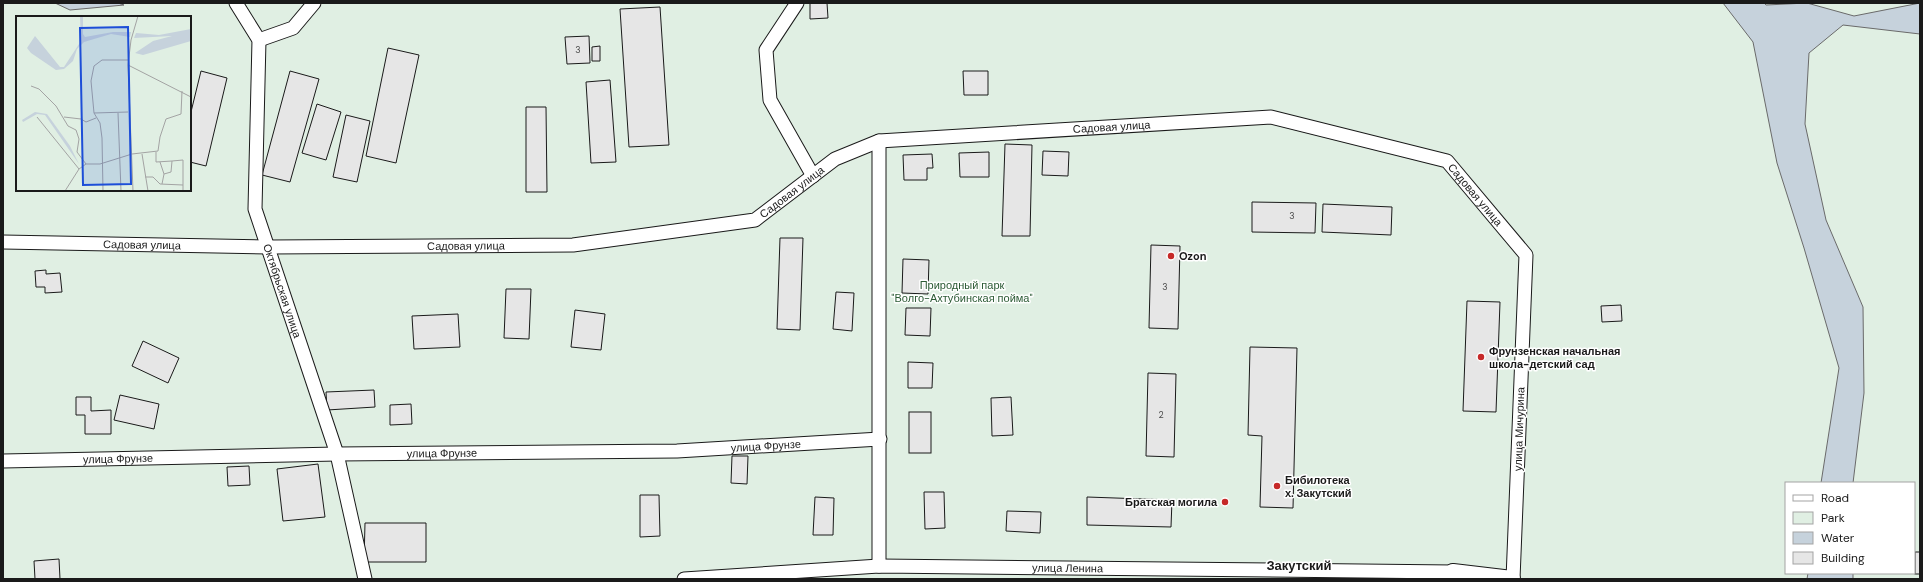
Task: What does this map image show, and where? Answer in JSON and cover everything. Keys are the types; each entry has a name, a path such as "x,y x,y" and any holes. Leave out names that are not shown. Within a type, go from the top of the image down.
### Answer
{"street":[{"path":"236,3 259,40 293,28 314,3"},
{"path":"797,3 766,50 770,100 813,176"},
{"name":"Октябрьская улица","path":"259,40 255,209 269,247 337,454 365,579"},
{"name":"Садовая улица","path":"3,242 269,247 573,245 755,220 835,159 879,141 1271,117 1447,161 1526,255"},
{"path":"879,141 879,566"},
{"name":"улица Мичурина","path":"1513,579 1526,255"},
{"name":"улица Фрунзе","path":"3,461 337,454 677,451 880,439"},
{"name":"улица Ленина","path":"684,579 879,566 1451,576"},
{"path":"1451,576 1513,579"}],"green space":[{"name":"Природный парк \"Волго-Ахтубинская пойма\"","path":"3,3 1920,3 1920,579 3,579"}],"water":[{"path":"55,3 118,3 124,5 70,10"},
{"path":"1723,3 1764,3 1766,5 1807,3 1854,16 1920,3 1920,34 1843,25 1809,53 1805,124 1826,220 1863,307 1864,393 1853,482 1821,482 1839,368 1804,248 1777,163 1753,42"},
{"path":"1808,574 1853,574 1853,579 1807,579"}],"building":[{"path":"810,3 827,3 828,18 810,19"},
{"path":"660,7 669,145 629,147 620,9"},
{"path":"589,36 590,63 567,64 565,37"},
{"path":"600,46 600,61 592,61 592,47"},
{"path":"388,48 419,55 396,163 366,156"},
{"path":"201,71 227,78 206,166 191,162 191,112"},
{"path":"290,71 319,79 290,182 262,175"},
{"path":"963,71 988,71 988,95 964,95"},
{"path":"610,80 616,162 591,163 586,82"},
{"path":"317,104 341,112 326,160 302,153"},
{"path":"526,107 546,107 547,192 526,192"},
{"path":"346,115 370,121 357,182 333,177"},
{"path":"1005,144 1032,145 1030,236 1002,236"},
{"path":"1043,151 1069,152 1068,176 1042,175"},
{"path":"989,152 989,177 960,177 959,153"},
{"path":"932,154 933,168 927,168 927,180 904,180 903,155"},
{"path":"1252,202 1316,203 1315,233 1252,232"},
{"path":"1323,204 1392,207 1391,235 1322,232"},
{"path":"780,238 803,238 800,330 777,329"},
{"path":"1151,245 1180,246 1178,329 1149,328"},
{"path":"903,259 929,260 928,294 902,293"},
{"path":"46,270 46,274 60,273 62,292 45,293 45,287 36,287 35,271"},
{"path":"506,289 531,289 529,339 504,338"},
{"path":"836,292 854,293 852,331 833,329"},
{"name":"Фрунзенская начальная школа-детский сад","path":"1467,301 1500,302 1496,412 1463,411"},
{"path":"1621,305 1622,321 1602,322 1601,306"},
{"path":"906,308 931,308 930,336 905,335"},
{"path":"575,310 605,314 601,350 571,347"},
{"path":"458,314 460,347 414,349 412,316"},
{"path":"143,341 179,358 168,383 132,366"},
{"path":"1250,347 1297,348 1293,508 1260,507 1262,436 1248,435"},
{"path":"908,362 933,363 932,388 908,388"},
{"path":"1148,373 1176,374 1174,457 1146,456"},
{"path":"374,390 375,407 327,410 326,392"},
{"path":"120,395 159,404 154,429 114,420"},
{"path":"76,397 91,397 91,411 111,410 111,434 85,434 85,415 76,415"},
{"path":"1011,397 1013,435 992,436 991,398"},
{"path":"411,404 412,424 390,425 390,405"},
{"path":"909,412 931,412 931,453 909,453"},
{"path":"732,456 748,456 747,484 731,483"},
{"path":"318,464 325,517 283,521 277,469"},
{"path":"249,466 250,485 228,486 227,467"},
{"path":"924,492 944,492 945,528 925,529"},
{"path":"640,495 659,495 660,536 640,537"},
{"path":"815,497 834,498 833,535 813,535"},
{"path":"1087,497 1172,500 1171,527 1087,525"},
{"path":"1007,511 1041,512 1040,533 1006,531"},
{"path":"365,523 426,523 426,562 364,562"},
{"path":"1915,552 1920,552 1920,574 1915,574"},
{"path":"59,559 60,579 35,579 34,561"}],"place":[{"name":"Ozon","path":"1171,256"},
{"name":"Фрунзенская начальная школа-детский сад","path":"1481,357"},
{"name":"Бибилотека х. Закутский","path":"1277,486"},
{"name":"Братская могила","path":"1225,502"}],"district":[{"name":"Закутский","path":"1299,565"}]}
